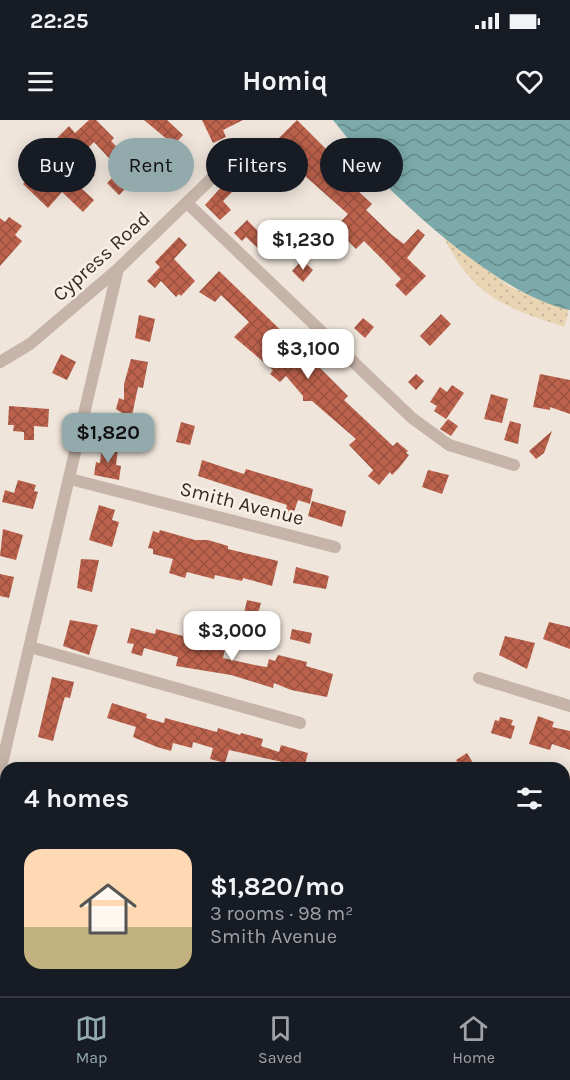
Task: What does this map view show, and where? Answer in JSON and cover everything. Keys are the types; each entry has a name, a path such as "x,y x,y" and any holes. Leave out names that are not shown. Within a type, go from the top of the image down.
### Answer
{"street":[{"name":"Cypress Road","path":"0,362 30,344 118,269 206,184"},
{"path":"187,203 411,418 449,445 514,465"},
{"path":"2,762 118,269"},
{"name":"Smith Avenue","path":"70,479 335,547"},
{"path":"30,647 300,723"},
{"path":"479,678 570,706"}],"sand":[{"path":"442,234 510,287 569,310 564,327 506,305 491,296 465,272"}],"water":[{"path":"333,120 570,120 570,310 524,293 500,279 432,228 394,192 403,192 403,138 348,138"}],"building":[{"path":"89,120 96,120 114,138 108,138 108,157 96,144 96,138 57,138 69,126 75,133"},
{"path":"144,120 167,120 183,135 180,138 166,138"},
{"path":"202,120 243,120 223,130 226,137 211,138"},
{"path":"297,120 320,143 320,189 308,179 308,138 279,138"},
{"path":"31,192 62,192 48,208"},
{"path":"62,192 85,192 94,200 83,212"},
{"path":"217,192 232,192 223,201 231,210 220,220 205,205"},
{"path":"323,192 359,192 372,204 366,210 404,244 418,229 425,235 407,258 426,276 406,296 395,285 401,279 364,241 356,249 335,228 348,214"},
{"path":"9,217 22,226 15,235 22,241 0,266 0,218 5,222"},
{"path":"247,220 262,235 268,229 277,237 263,253 246,237 242,241 234,233"},
{"path":"179,237 187,245 174,259 195,281 181,296 179,294 176,297 161,281 155,288 147,281 160,267 155,262"},
{"path":"302,260 313,270 303,282 292,271"},
{"path":"219,271 290,339 286,346 313,369 317,365 348,396 344,400 393,446 397,442 408,451 406,453 409,455 392,475 390,472 379,485 368,476 373,470 349,445 356,439 312,401 303,401 303,396 286,376 280,382 270,374 273,370 234,337 249,322 221,295 215,302 199,292"},
{"path":"441,314 451,324 430,346 420,336"},
{"path":"139,315 155,319 150,342 135,338"},
{"path":"363,318 374,327 365,338 354,328"},
{"path":"61,354 76,362 67,380 52,373"},
{"path":"131,359 148,362 143,388 138,387 130,425 117,422 122,413 116,409 119,398 124,400 124,384"},
{"path":"416,374 424,381 416,390 408,382"},
{"path":"540,374 570,380 570,414 550,407 550,410 533,407"},
{"path":"452,385 464,393 446,419 434,411 437,406 430,402 440,387 447,392"},
{"path":"491,394 508,399 502,423 484,419"},
{"path":"9,406 49,409 48,427 34,426 34,440 24,440 24,432 13,431 14,425 8,425"},
{"path":"448,419 458,426 451,436 440,429"},
{"path":"510,421 521,424 518,444 504,440"},
{"path":"181,422 195,426 190,445 176,442"},
{"path":"552,431 544,453 536,459 529,451"},
{"path":"102,446 118,448 116,465 121,466 119,480 94,475 96,462 100,463"},
{"path":"202,460 244,474 246,469 313,489 310,504 298,500 293,515 285,513 287,505 198,476"},
{"path":"428,470 449,475 442,494 422,487"},
{"path":"18,480 36,485 34,491 38,492 33,509 2,502 5,490 14,493"},
{"path":"312,501 346,511 342,527 308,516"},
{"path":"99,505 115,510 112,520 119,522 112,547 89,540"},
{"path":"3,529 23,535 16,560 0,556"},
{"path":"160,530 195,540 208,540 228,546 228,549 278,561 272,586 243,578 242,581 215,575 214,579 187,572 185,578 169,573 173,559 153,554 153,549 148,548 153,531 159,533"},
{"path":"81,559 99,560 92,592 77,588"},
{"path":"296,567 329,576 326,589 293,583"},
{"path":"0,574 14,577 9,598 0,596"},
{"path":"247,600 261,603 257,617 244,613"},
{"path":"70,620 98,625 89,655 63,646"},
{"path":"549,622 570,627 570,649 543,639"},
{"path":"131,628 155,634 156,629 183,636 184,630 202,635 200,642 225,649 223,658 260,666 267,667 269,659 275,661 278,655 307,662 306,666 333,674 327,697 291,690 274,683 273,688 231,675 176,666 178,657 144,648 142,656 131,653 134,644 127,643"},
{"path":"292,629 312,633 310,644 290,639"},
{"path":"505,636 535,643 527,669 499,655"},
{"path":"52,677 74,682 70,698 65,697 53,741 38,737"},
{"path":"112,703 147,714 146,718 164,723 165,718 217,732 218,728 263,739 261,746 279,752 281,745 308,753 306,762 282,762 229,750 225,762 221,762 210,759 213,748 193,742 192,748 173,743 171,751 133,737 136,727 107,718"},
{"path":"538,716 554,722 552,727 570,731 570,750 552,744 550,750 529,744"},
{"path":"500,717 513,720 511,725 515,726 511,739 491,733 495,720 499,721"},
{"path":"467,753 472,762 457,762 456,760"}]}
